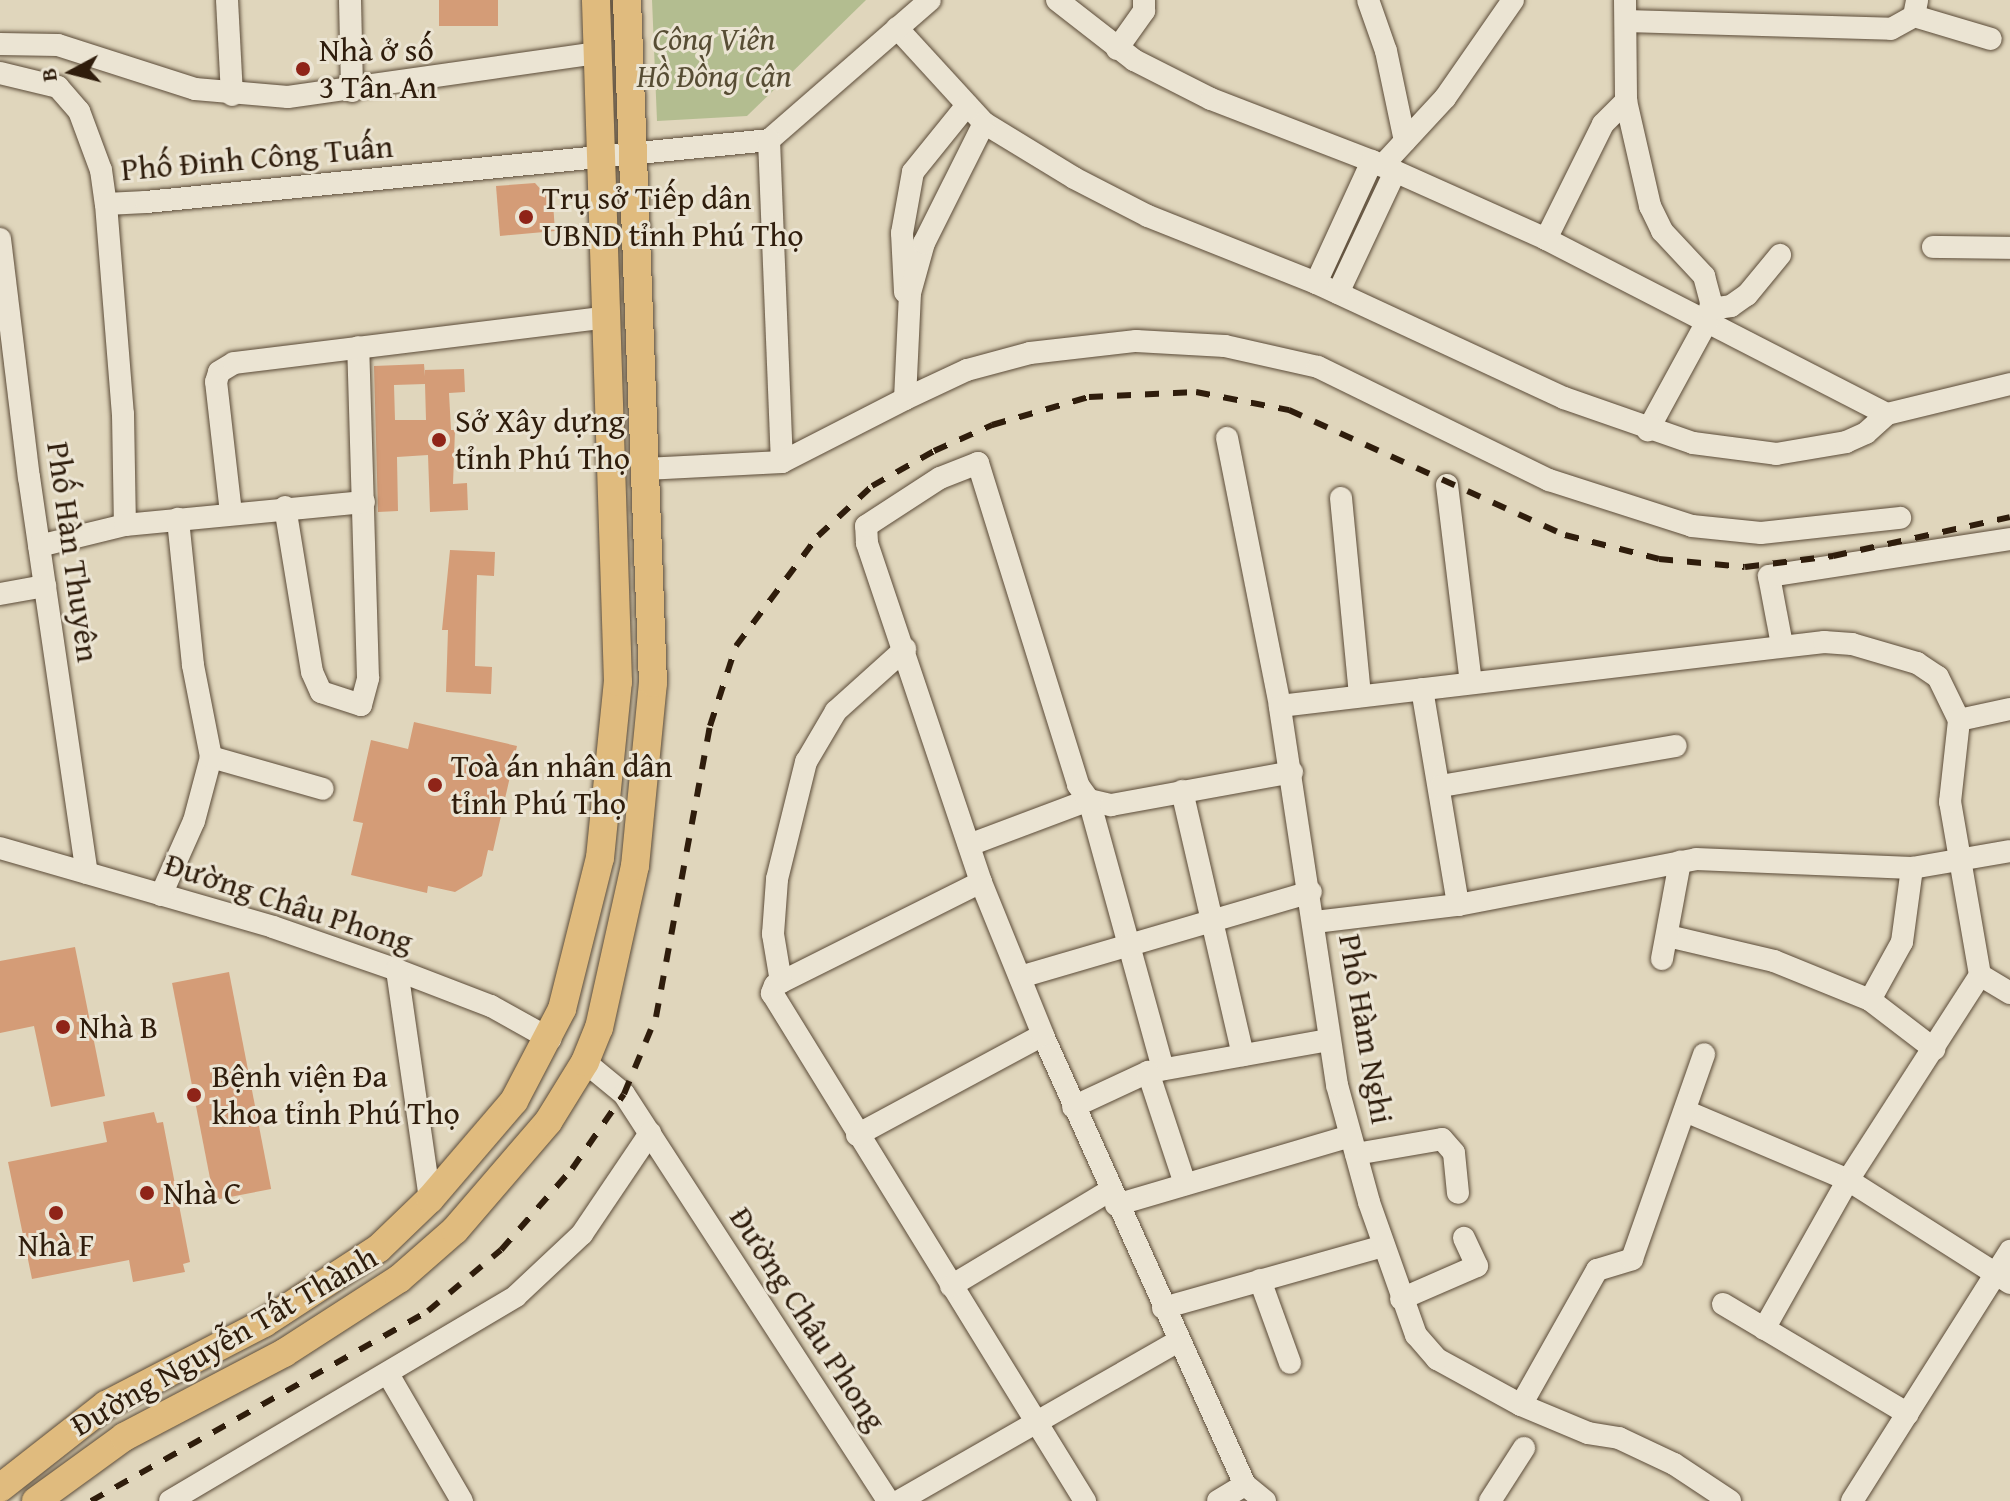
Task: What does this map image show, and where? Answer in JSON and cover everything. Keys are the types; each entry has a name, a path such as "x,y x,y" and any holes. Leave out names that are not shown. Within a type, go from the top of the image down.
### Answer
{"main road":[{"name":"Đường Nguyễn Tất Thành","path":"0,1488 106,1405 264,1323 379,1248 430,1199 514,1101 550,1039 576,970 600,858 616,734 619,633 596,0"},
{"name":"Đường Nguyễn Tất Thành","path":"36,1501 124,1437 284,1353 399,1279 455,1230 548,1122 585,1062 611,984 635,866 651,737 652,634 627,0"},
{"path":"619,633 652,634"},
{"path":"264,1323 284,1353"}],"street":[{"path":"227,0 232,95"},
{"path":"350,0 352,91"},
{"path":"782,462 769,140 930,0"},
{"path":"1057,0 1117,49 1211,99 1383,166 1710,313 1887,414"},
{"path":"1117,49 1144,11 1144,0"},
{"path":"1368,0 1386,51 1405,141"},
{"path":"1316,283 1383,166 1445,98 1513,0"},
{"path":"1702,23 1705,0"},
{"path":"1648,430 1710,313 1704,276 1655,221 1626,101 1626,11 1702,23 1891,29 1916,8 1991,39"},
{"path":"897,28 984,123 1148,216 1316,283 1564,398 1648,430 1729,451 1776,454 1846,442 1866,433 1887,414 2010,384"},
{"path":"0,44 58,45 195,89 232,95 352,91 598,53"},
{"name":"Phố Đinh Công Tuấn","path":"0,73 58,87 79,111 101,170 106,204 769,140"},
{"path":"1546,239 1603,124 1626,101"},
{"path":"905,399 907,317 902,250 910,183 920,161 967,105"},
{"path":"907,317 934,214 984,123"},
{"path":"1338,293 1383,166"},
{"path":"106,204 123,414 125,525"},
{"name":"Phố Hàn Thuyên","path":"0,239 9,394 39,546 87,873"},
{"path":"1933,247 2010,248"},
{"path":"1710,313 1731,306 1747,295 1780,255"},
{"path":"231,513 216,382 219,372 234,363 607,317"},
{"path":"645,469 782,462 967,370 1030,353 1136,341 1225,346 1318,367 1549,480 1692,526 1761,533 1900,518"},
{"path":"285,507 312,672 321,692 361,705 368,678 358,347"},
{"path":"1227,438 1280,706 1315,922"},
{"path":"1185,1184 1089,800 1078,785 978,463 940,478 866,526 867,543 981,882 1043,1035 1112,1198 1245,1485 1265,1501"},
{"path":"1447,485 1471,683"},
{"path":"1341,498 1360,696"},
{"path":"39,546 125,525 285,507 364,502"},
{"path":"161,895 194,821 211,757 193,665 178,519"},
{"path":"1782,645 1769,576 2010,539"},
{"path":"0,594 45,586"},
{"path":"1280,706 1782,645 1852,644 1917,663 1938,677 1959,720 1951,787 1956,859 1980,975 1848,1180 1764,1329"},
{"path":"781,982 773,934 777,879 806,762 836,711 905,649"},
{"path":"1422,689 1441,786 1458,905"},
{"path":"1959,720 2010,709"},
{"path":"1441,786 1676,746"},
{"path":"211,757 323,789"},
{"path":"969,845 1089,800 1111,805 1292,772"},
{"path":"1182,791 1209,919 1243,1055"},
{"name":"Đường Châu Phong","path":"0,848 397,970 491,1006 550,1039"},
{"name":"Phố Hàm Nghi","path":"1730,1501 1674,1464 1619,1438 1588,1433 1521,1405 1437,1359 1416,1335 1383,1246 1353,1145 1329,1040 1315,922 1458,905 1680,862 1742,858 1912,868 2010,851"},
{"path":"1662,959 1680,862"},
{"path":"1870,1000 1902,942 1912,868"},
{"path":"981,882 772,988 775,1000 857,1135 1085,1501"},
{"path":"1020,977 1209,919 1311,892"},
{"path":"1668,936 1774,961 1870,1000 1934,1049"},
{"path":"397,970 430,1199"},
{"path":"1980,975 2010,993"},
{"path":"857,1135 1043,1035"},
{"path":"1073,1107 1155,1071 1329,1040"},
{"path":"1521,1405 1597,1270 1632,1259 1704,1054"},
{"name":"Đường Châu Phong","path":"585,1062 624,1094 888,1501"},
{"path":"1685,1111 1848,1180 2003,1280"},
{"path":"170,1501 516,1296 550,1267 600,1212 650,1133"},
{"path":"951,1286 1112,1198 1353,1145 1442,1139 1454,1153 1458,1193"},
{"path":"1401,1299 1477,1266 1464,1238"},
{"path":"1163,1308 1383,1246"},
{"path":"1852,1501 1908,1414 2003,1280 2010,1251"},
{"path":"1260,1280 1290,1363"},
{"path":"1723,1304 1908,1414"},
{"path":"899,1501 1034,1420 1178,1341"},
{"path":"388,1374 462,1501"},
{"path":"1490,1501 1524,1448"},
{"path":"1218,1501 1245,1485"}],"green space":[{"name":"Công Viên Hồ Đồng Cận","path":"652,0 866,0 747,116 657,121"}],"building":[{"path":"439,0 498,0 498,26 439,26"},
{"name":"Trụ sở Tiếp dân UBND tỉnh Phú Thọ","path":"535,183 553,203 555,231 500,236 496,186"},
{"path":"424,364 424,370 464,369 465,392 449,393 451,430 455,430 453,484 467,483 468,510 430,512 428,455 397,457 398,511 378,512 374,366","holes":["425,384 426,420 395,420 394,385"]},
{"path":"450,550 495,552 494,576 477,575 475,666 492,667 491,694 446,692 448,630 442,630"},
{"name":"Toà án nhân dân tỉnh Phú Thọ","path":"414,722 517,746 493,851 488,850 482,876 455,892 428,886 427,893 351,875 363,823 353,821 371,740 408,749"},
{"name":"Nhà B","path":"75,947 105,1096 51,1107 34,1026 0,1033 0,961"},
{"path":"229,972 271,1189 214,1200 172,983"},
{"path":"154,1112 157,1123 163,1122 190,1262 183,1264 185,1272 133,1282 129,1260 32,1279 8,1162 107,1142 103,1122"}],"railway":[{"path":"91,1501 428,1311 501,1250 572,1169 624,1094 656,1017 710,726 736,646 818,536 872,486 934,451 992,425 1089,397 1196,392 1289,410 1565,535 1659,559 1745,567 1833,556 2010,517"}],"place":[{"name":"Nhà ở số 3 Tân An","path":"303,69"},
{"name":"Trụ sở Tiếp dân UBND tỉnh Phú Thọ","path":"526,217"},
{"name":"Sở Xây dựng tỉnh Phú Thọ","path":"439,440"},
{"name":"Toà án nhân dân tỉnh Phú Thọ","path":"435,785"},
{"name":"Nhà B","path":"63,1027"},
{"name":"Bệnh viện Đa khoa tỉnh Phú Thọ","path":"194,1095"},
{"name":"Nhà C","path":"147,1193"},
{"name":"Nhà F","path":"56,1213"}]}
